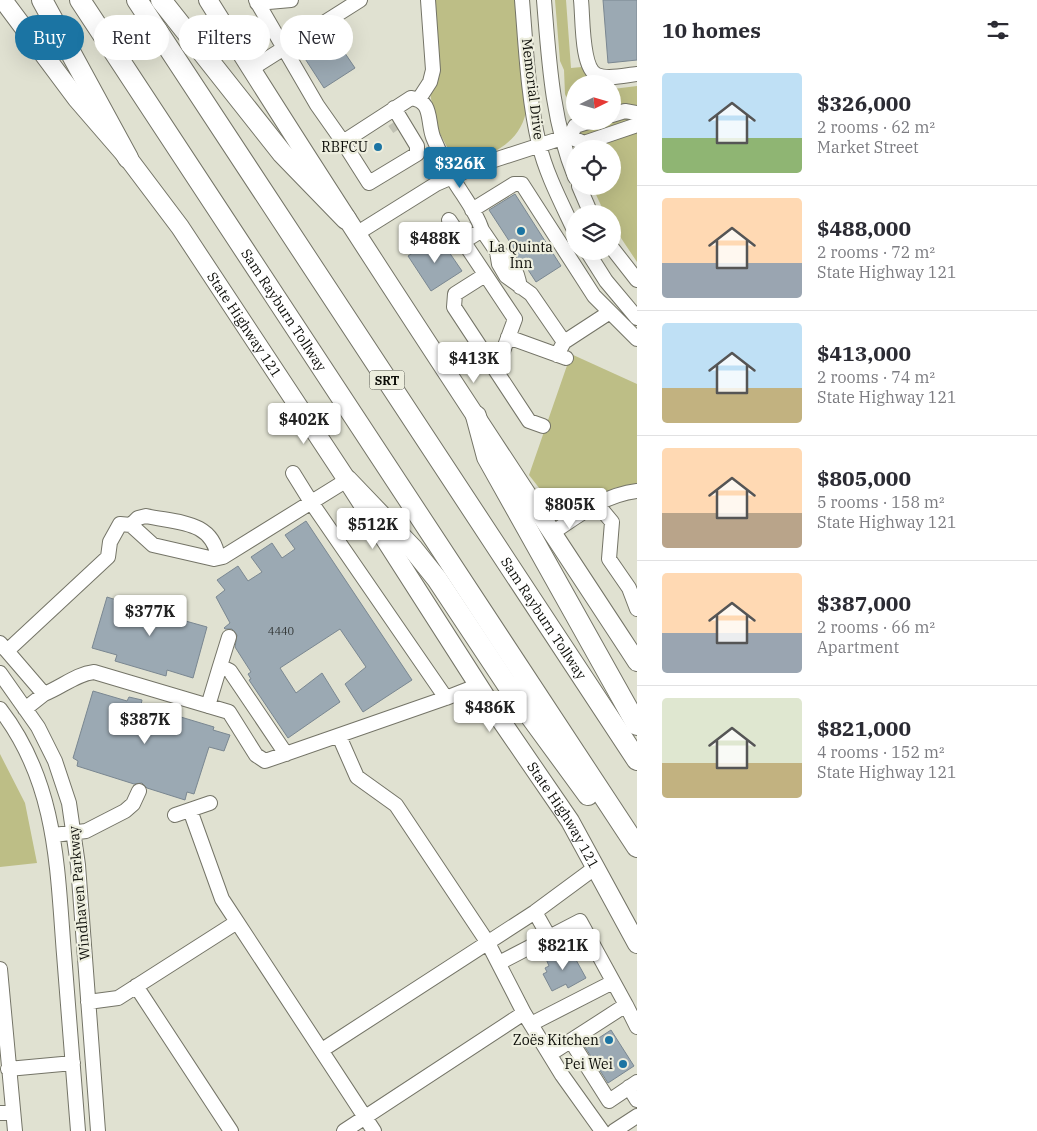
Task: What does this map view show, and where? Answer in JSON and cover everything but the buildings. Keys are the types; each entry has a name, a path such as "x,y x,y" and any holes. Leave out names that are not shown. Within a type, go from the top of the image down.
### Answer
{"highway":[{"path":"42,0 128,158"},
{"name":"Sam Rayburn Tollway","path":"80,0 637,847"},
{"name":"Sam Rayburn Tollway","path":"137,0 637,760"},
{"path":"161,0 282,153 351,226"},
{"path":"476,416 487,457 637,725"},
{"path":"347,480 413,549 431,572 506,683 583,788 637,853"}],"main road":[{"path":"208,0 351,226 637,662"},
{"name":"State Highway 121","path":"3,5 77,98 128,158 180,227 570,821 637,944"}],"street":[{"path":"256,1 291,0"},
{"path":"336,15 360,0"},
{"path":"419,99 430,82 433,70 428,0"},
{"name":"Memorial Drive","path":"522,0 531,97 539,145 566,212"},
{"name":"Memorial Drive","path":"544,0 551,87 566,138"},
{"path":"581,0 586,58 589,68 597,75 606,77 637,74"},
{"path":"256,1 280,39"},
{"path":"251,69 280,50"},
{"path":"292,60 317,105 369,183 417,154 417,146 399,121"},
{"path":"343,142 399,121 411,98 419,99 427,106 432,134 452,177 496,252 499,264 506,276 531,294 564,342 562,357 508,337"},
{"path":"621,113 637,113"},
{"path":"351,226 436,184 482,164 566,138 584,143 637,125"},
{"path":"566,138 572,130"},
{"path":"472,210 514,184 522,184 594,296 637,338"},
{"path":"449,220 515,319 496,370"},
{"path":"463,242 482,230"},
{"path":"593,260 606,281 637,318"},
{"path":"621,260 637,280"},
{"path":"485,275 455,294 454,308 529,421 543,426"},
{"path":"564,342 610,312"},
{"path":"293,472 310,502 446,698"},
{"path":"44,694 4,647 108,557 110,542 120,524 131,525 153,545 181,553 218,558 347,480"},
{"path":"552,533 597,504 620,493 637,491"},
{"path":"597,504 612,522 609,559 633,586 637,609"},
{"path":"131,525 138,518 146,516 202,529 211,536 218,558"},
{"path":"208,706 229,637"},
{"path":"220,666 230,671 286,754"},
{"path":"25,709 44,694 83,673 94,672 228,712 256,755 264,761 479,685"},
{"name":"Windhaven Parkway","path":"0,673 25,709 55,761 68,803 74,833 98,1131"},
{"name":"Windhaven Parkway","path":"0,709 13,726 34,765 54,835 78,1131"},
{"path":"339,736 357,777 396,805 488,943 528,1019 602,1131"},
{"path":"54,835 86,831 125,811 133,804 139,791"},
{"path":"175,815 210,803"},
{"path":"190,810 222,899 374,1131"},
{"path":"322,1050 535,912 596,867"},
{"path":"535,912 549,937"},
{"path":"499,963 580,921 637,1027"},
{"path":"88,1002 118,998 237,922"},
{"path":"0,969 2,1023 8,1069 6,1112 15,1131"},
{"path":"344,1131 528,1019 613,982"},
{"path":"136,986 231,1131"},
{"path":"550,1054 626,1005"},
{"path":"571,1042 609,1101 633,1085 637,1100"},
{"path":"8,1069 73,1064"},
{"path":"614,1131 637,1116"}],"green space":[{"path":"434,0 517,0 527,107 524,119 519,130 504,146 484,156 460,163 454,160 438,130 430,94 439,72"},
{"path":"555,0 566,0 571,68 582,67 588,75 566,75 566,96 564,70 560,61"},
{"path":"637,86 637,262 621,238 621,205 601,205 596,195 621,195 621,140 581,140 579,130 621,130 621,88"},
{"path":"571,354 637,384 637,484 614,488 561,516 529,475"},
{"path":"0,754 25,803 37,863 0,867"}],"tunnel":[{"path":"394,122 399,129"}],"place":[{"name":"RBFCU","path":"378,147"},
{"name":"La Quinta Inn","path":"521,231"},
{"name":"Zoës Kitchen","path":"609,1040"},
{"name":"Pei Wei","path":"623,1064"}]}
